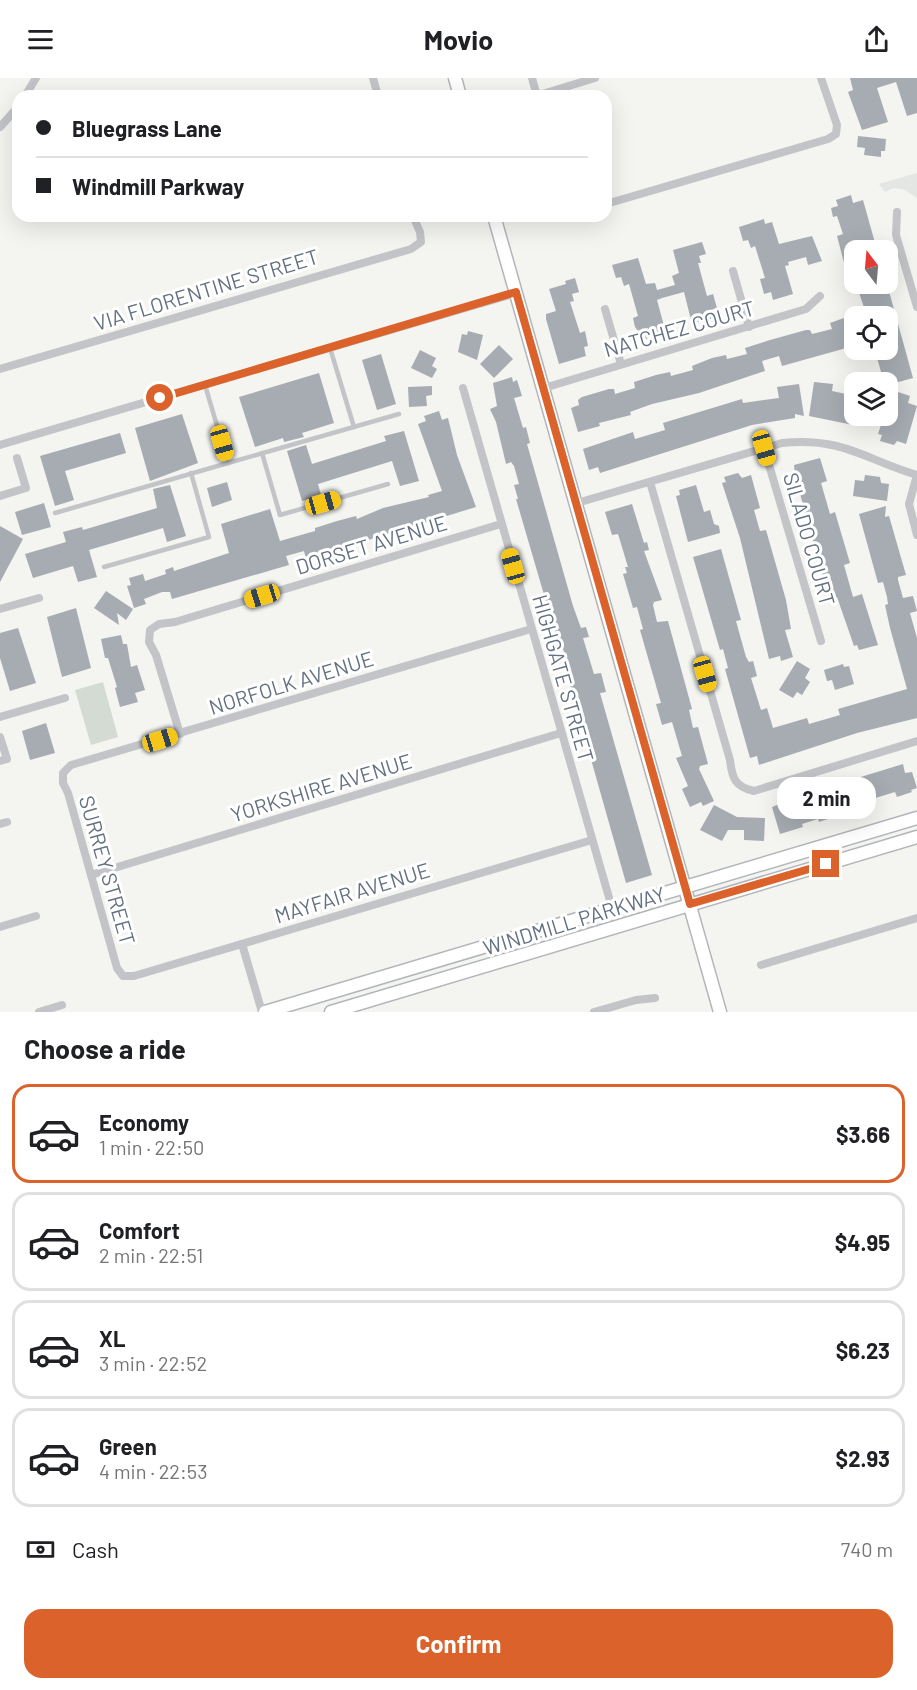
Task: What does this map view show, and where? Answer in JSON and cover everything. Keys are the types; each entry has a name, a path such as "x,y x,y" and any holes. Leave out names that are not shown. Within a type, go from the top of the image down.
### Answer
{"main road":[{"path":"496,222 720,1012"},
{"name":"WINDMILL PARKWAY","path":"263,1012 917,818"},
{"name":"WINDMILL PARKWAY","path":"331,1012 917,837"}],"street":[{"path":"556,90 595,78"},
{"path":"612,202 828,139 836,134 837,125 821,78"},
{"path":"0,127 12,115"},
{"path":"897,212 896,235 917,307"},
{"name":"VIA FLORENTINE STREET","path":"0,369 411,249 421,242 416,222"},
{"path":"733,271 749,327"},
{"path":"0,446 516,292"},
{"name":"NATCHEZ COURT","path":"544,388 806,309 820,296"},
{"path":"605,309 621,364"},
{"name":"HIGHGATE STREET","path":"463,388 612,908"},
{"path":"577,503 764,448 798,441 829,443 864,453 917,475 909,504 917,534"},
{"name":"SILADO COURT","path":"764,448 821,641"},
{"path":"0,496 26,488 17,458"},
{"path":"650,482 730,760 732,777 741,789 754,791 917,741"},
{"name":"DORSET AVENUE","path":"180,734 156,655 149,642 150,630 159,624 175,622 501,524"},
{"path":"0,609 39,598"},
{"name":"NORFOLK AVENUE","path":"63,773 71,765 531,629"},
{"path":"0,717 65,698"},
{"name":"YORKSHIRE AVENUE","path":"91,875 561,734"},
{"path":"0,737 3,760"},
{"name":"SURREY STREET","path":"63,773 63,783 68,793 117,968 123,976"},
{"name":"MAYFAIR AVENUE","path":"123,976 134,976 592,840"},
{"path":"0,927 36,916"},
{"path":"761,965 917,918"},
{"path":"242,944 263,1012"},
{"path":"594,1012 636,1000 655,998"},
{"path":"39,1012 62,1005"}],"lane":[{"path":"330,348 354,427"},
{"path":"205,385 228,463"},
{"path":"55,513 399,414"},
{"path":"262,453 280,515 388,484"},
{"path":"104,567 209,537 191,473"}],"shaded area":[{"path":"917,173 917,198 905,190 894,188 885,192 879,184"},
{"path":"103,682 118,737 91,745 75,690"}],"building":[{"path":"850,78 917,78 917,113 907,116 896,82 877,88 888,122 862,130 848,92 853,90"},
{"path":"858,136 886,139 885,151 881,151 881,157 864,155 865,148 857,147"},
{"path":"851,195 853,203 863,200 874,240 844,240 844,263 837,236 843,234 837,216 833,217 831,208 838,206 836,200"},
{"path":"764,219 765,224 772,222 779,244 812,236 822,261 808,265 806,257 788,262 789,265 785,266 793,294 773,300 771,292 764,294 760,279 765,278 755,246 751,248 748,240 743,241 739,227"},
{"path":"702,242 706,254 699,256 701,263 698,263 707,296 713,294 717,308 711,310 714,318 692,324 684,292 662,298 657,300 666,333 646,339 643,330 638,331 635,327 633,318 638,316 629,284 624,286 621,277 616,278 612,265 638,258 646,284 655,283 657,290 675,285 672,276 679,273 673,250"},
{"path":"575,278 579,292 572,294 574,301 570,302 580,333 585,331 588,346 584,347 586,356 559,364 546,319 546,314 556,311 549,289 566,284 565,281"},
{"path":"859,294 890,294 893,306 864,306"},
{"path":"844,318 844,349 782,366 779,356 762,361 765,371 699,393 652,404 630,412 631,415 599,423 600,426 578,432 571,408 579,405 578,400 582,397 609,389 614,389 615,394 635,388 634,382 656,375 670,372 671,376 693,370 692,366 712,358 726,355 727,359 747,354 745,348 770,340 806,330 810,330 812,334 832,329 830,323"},
{"path":"898,324 913,378 898,382 898,372 881,372 878,360 898,360"},
{"path":"468,331 483,335 477,360 458,352 462,334 467,335"},
{"path":"499,345 513,359 494,378 480,364"},
{"path":"420,350 436,358 432,366 437,369 432,378 411,368"},
{"path":"381,354 396,404 377,410 362,360"},
{"path":"319,373 334,423 302,433 304,437 284,442 283,438 255,447 239,397"},
{"path":"512,377 513,382 517,380 522,396 514,398 523,428 526,427 530,443 527,444 573,606 581,628 586,627 589,637 583,638 594,674 601,673 606,692 600,693 652,875 626,883 564,664 567,663 562,645 559,646 516,499 518,499 514,485 519,484 514,466 511,462 506,464 496,422 490,409 497,406 493,383"},
{"path":"814,382 833,384 832,391 844,394 844,423 809,416"},
{"path":"799,384 804,416 795,414 795,418 752,425 600,473 598,467 589,470 583,449 633,432 635,439 665,430 663,423 742,399 743,403 779,398 777,387"},
{"path":"432,386 432,395 426,396 427,406 409,407 408,387"},
{"path":"898,392 910,396 908,403 917,406 906,444 897,441 894,445 880,441 882,435 878,434 881,426 898,426"},
{"path":"439,411 442,420 448,418 457,455 476,507 306,559 304,551 286,556 289,565 172,599 170,592 162,592 144,599 146,604 134,608 127,586 131,585 129,578 143,574 145,581 166,574 165,570 173,567 174,571 229,553 221,524 270,509 280,541 315,531 315,528 337,521 356,516 357,519 383,508 429,497 428,495 442,491 418,424 426,421 424,416"},
{"path":"182,414 198,463 150,481 135,428"},
{"path":"404,431 419,481 400,486 392,461 318,484 321,495 302,501 287,451 306,445 312,464 386,441 384,436"},
{"path":"120,433 126,453 65,471 74,500 55,506 40,456"},
{"path":"820,458 827,481 821,483 830,514 835,512 850,563 844,565 853,597 862,594 878,645 859,650 857,645 854,646 837,597 834,598 833,592 828,594 795,476 794,465"},
{"path":"738,473 742,478 751,475 760,508 754,510 760,531 766,530 786,600 791,629 785,630 793,657 781,661 780,656 769,659 740,538 722,483 726,482 724,477"},
{"path":"865,475 880,477 881,483 889,484 887,501 853,496 855,480 864,481"},
{"path":"227,482 232,500 212,507 207,488"},
{"path":"170,485 186,536 167,542 163,528 89,550 97,577 78,582 73,566 33,578 25,554 66,542 63,532 82,527 83,530 157,508 153,489"},
{"path":"696,485 704,512 710,510 714,524 719,526 720,533 688,542 676,496 680,495 679,490"},
{"path":"44,503 51,527 22,535 15,512"},
{"path":"632,504 644,543 647,542 649,550 644,551 662,600 654,602 653,605 657,622 668,621 692,709 689,710 693,728 698,727 708,764 700,766 699,769 714,801 703,806 701,802 690,807 682,789 688,786 676,758 682,756 672,722 662,725 656,704 661,703 640,630 643,629 637,607 633,608 623,574 627,573 625,567 628,567 618,534 612,535 605,512"},
{"path":"886,506 885,517 889,516 906,575 898,577 903,598 913,596 917,611 910,613 917,638 917,718 857,733 759,765 757,756 750,758 725,669 728,668 723,649 720,650 693,557 721,549 741,620 736,621 746,657 749,662 753,661 757,676 751,678 761,710 767,708 773,728 807,718 809,724 840,715 838,709 907,689 890,628 883,582 878,583 859,514"},
{"path":"0,526 23,539 0,582"},
{"path":"106,591 133,609 126,620 117,613 119,625 94,608"},
{"path":"76,608 91,668 62,677 47,617"},
{"path":"18,628 36,683 10,691 0,658 0,633"},
{"path":"121,635 123,644 127,644 131,667 137,665 145,690 135,693 138,702 120,707 115,688 117,687 108,658 105,658 101,639"},
{"path":"797,661 810,669 805,678 810,682 802,695 797,692 793,698 779,690"},
{"path":"843,664 844,667 849,666 854,684 835,690 832,680 827,681 824,670"},
{"path":"46,723 55,753 30,760 22,731"},
{"path":"903,764 905,773 912,772 917,788 911,790 912,792 897,797 895,792 859,803 860,808 819,822 818,819 802,824 803,827 780,834 772,807 799,796"},
{"path":"714,805 737,817 765,818 764,841 744,840 744,830 728,830 722,841 700,830"}],"route":[{"path":"160,398 516,292 690,904 826,864"}]}
